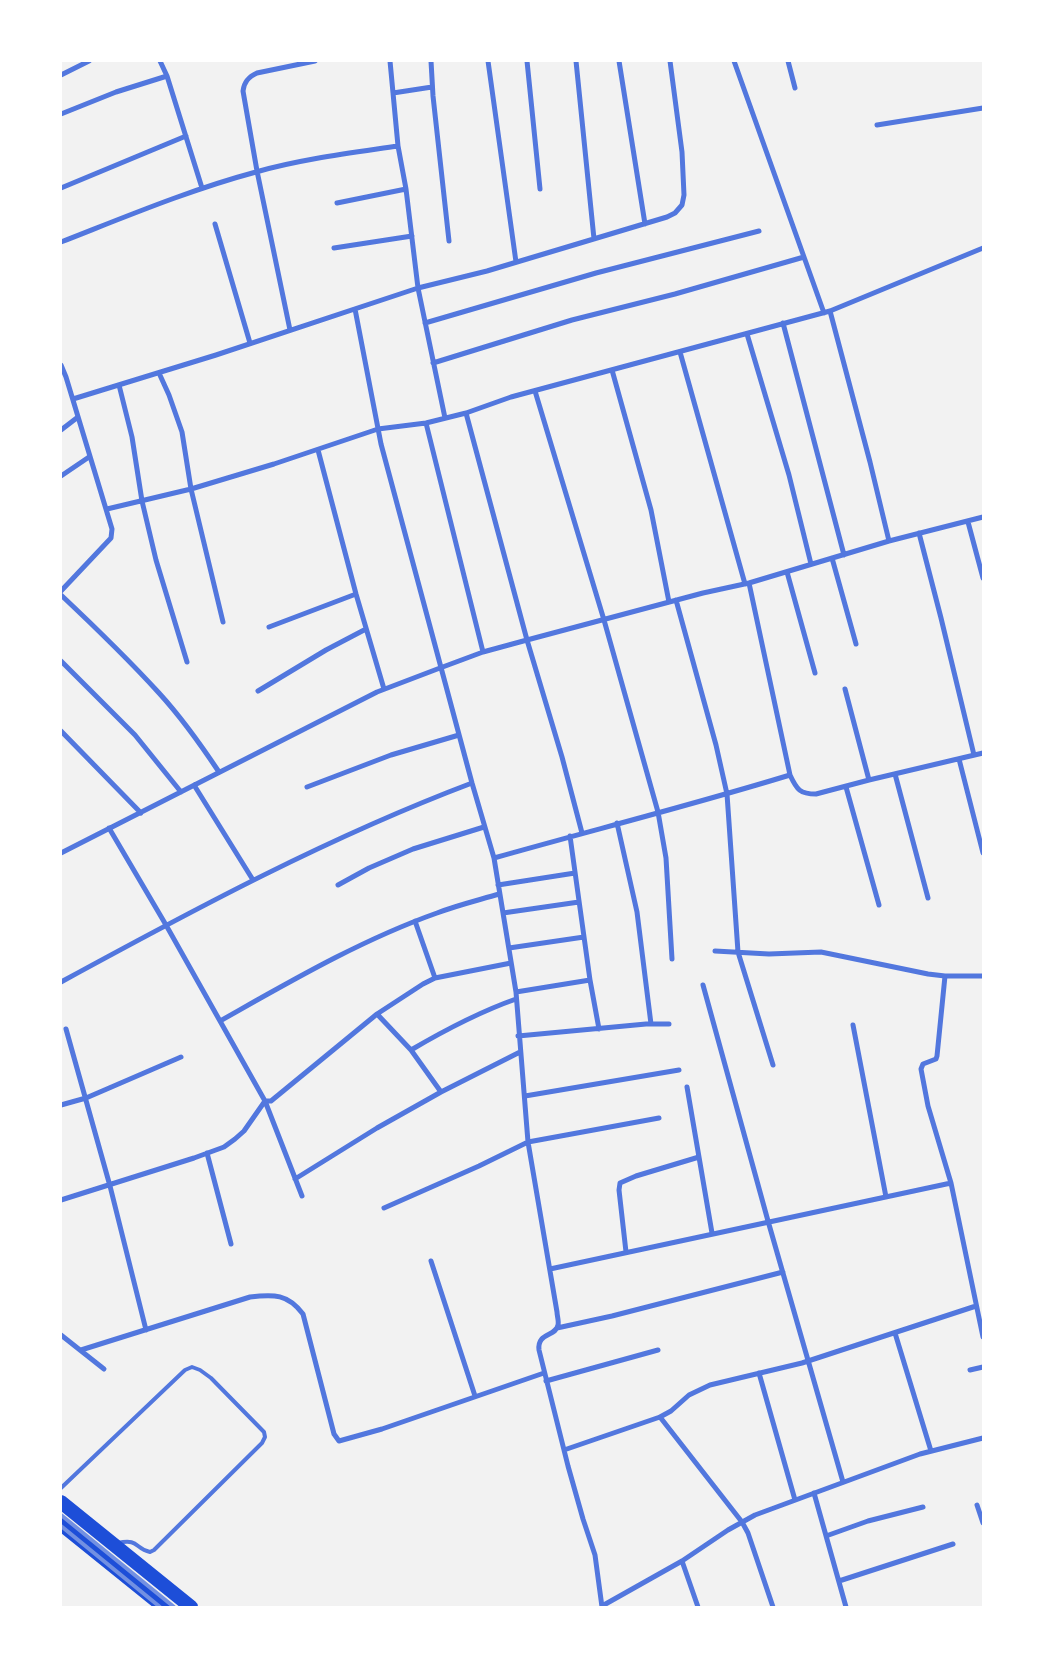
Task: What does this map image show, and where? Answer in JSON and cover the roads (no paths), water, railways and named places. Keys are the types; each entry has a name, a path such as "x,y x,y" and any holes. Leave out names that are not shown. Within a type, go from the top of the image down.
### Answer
{"highway":[{"path":"61,1502 191,1607"},
{"path":"61,1524 164,1607"}],"street":[{"path":"61,75 89,61"},
{"path":"160,61 167,76 202,188"},
{"path":"290,330 257,171 244,91 246,80 257,73 316,61"},
{"path":"390,61 398,146 406,189 418,288 445,418"},
{"path":"431,61 432,87 449,241"},
{"path":"488,61 516,262"},
{"path":"527,61 540,189"},
{"path":"576,61 594,239"},
{"path":"619,61 645,224"},
{"path":"73,399 418,288 516,262 667,217 682,205 684,195 682,152 670,61"},
{"path":"734,61 804,257 827,312 870,462 889,541"},
{"path":"788,61 794,88"},
{"path":"61,114 116,92 167,76"},
{"path":"393,93 432,87"},
{"path":"877,125 983,108"},
{"path":"61,188 186,136"},
{"path":"61,242 202,188 257,171 318,158 398,146"},
{"path":"337,203 406,189"},
{"path":"214,224 250,343"},
{"path":"425,323 596,273 759,231"},
{"path":"334,248 412,236"},
{"path":"107,509 191,489 318,450 378,429 426,423 466,413 511,397 827,312 983,248"},
{"path":"433,363 572,320 674,294 804,257"},
{"path":"355,309 378,429 440,668 494,858 516,992 518,1036 528,1142 557,1312 557,1328"},
{"path":"783,323 844,555"},
{"path":"747,334 789,475 811,564"},
{"path":"680,352 747,583 790,775 795,787 800,792 816,794 983,753"},
{"path":"61,365 112,530 110,538 61,591"},
{"path":"612,370 651,510 668,602"},
{"path":"159,372 178,418 191,489 223,622"},
{"path":"119,385 132,436 142,501 156,560 187,662"},
{"path":"536,391 604,620 658,812 666,858 672,959"},
{"path":"466,413 527,640 562,757 582,833"},
{"path":"61,430 78,417"},
{"path":"426,423 484,652"},
{"path":"318,450 356,594 384,689"},
{"path":"61,476 89,457"},
{"path":"61,853 384,689 440,668 484,652 527,640 747,583 889,541 983,517"},
{"path":"968,522 983,578"},
{"path":"919,533 974,755"},
{"path":"832,558 856,644"},
{"path":"787,572 814,673"},
{"path":"269,627 356,594"},
{"path":"61,596 116,648 160,694 220,772"},
{"path":"676,600 716,745 727,794 738,952 773,1065"},
{"path":"258,691 326,650 366,629"},
{"path":"61,661 135,735 181,792"},
{"path":"845,689 869,780"},
{"path":"61,731 141,812"},
{"path":"307,787 391,755 459,735"},
{"path":"959,759 983,853"},
{"path":"895,774 928,898"},
{"path":"494,858 790,775"},
{"path":"61,982 253,880 414,804 472,783"},
{"path":"194,785 253,880"},
{"path":"846,787 879,905"},
{"path":"617,823 637,912 651,1024"},
{"path":"338,885 369,868 413,849 484,827"},
{"path":"109,828 265,1101 302,1196"},
{"path":"570,836 590,980 599,1028"},
{"path":"498,885 575,873"},
{"path":"220,1021 348,951 438,912 499,894"},
{"path":"503,913 579,902"},
{"path":"416,921 435,978"},
{"path":"509,948 584,937"},
{"path":"714,951 769,954 821,952 899,969 946,976 983,976"},
{"path":"265,1101 271,1101 377,1014 424,984 435,978 512,963"},
{"path":"946,976 937,1056 936,1059 923,1064 921,1069 928,1106 951,1182 983,1337"},
{"path":"516,992 590,980"},
{"path":"703,986 843,1482"},
{"path":"412,1050 459,1023 516,999"},
{"path":"377,1014 412,1050 441,1092"},
{"path":"518,1036 599,1028 669,1024"},
{"path":"853,1025 886,1197"},
{"path":"66,1029 110,1186 146,1330"},
{"path":"295,1179 377,1128 441,1092 520,1052"},
{"path":"61,1105 86,1098 181,1057"},
{"path":"524,1096 679,1070"},
{"path":"687,1087 712,1233"},
{"path":"61,1200 110,1186 224,1146 244,1131 265,1101"},
{"path":"384,1208 480,1166 528,1142 659,1118"},
{"path":"207,1153 231,1244"},
{"path":"626,1252 619,1190 620,1184 636,1176 699,1157"},
{"path":"550,1269 951,1182"},
{"path":"431,1261 475,1396"},
{"path":"783,1272 612,1316 557,1328 539,1342 544,1373 564,1450 595,1555 602,1606 682,1561 755,1515 931,1451 983,1438"},
{"path":"81,1350 250,1296 272,1295 289,1300 297,1306 306,1322 334,1434 339,1441 382,1429 544,1373"},
{"path":"564,1450 660,1417 671,1411 689,1395 710,1385 809,1361 976,1306"},
{"path":"895,1333 931,1451"},
{"path":"61,1335 104,1369"},
{"path":"546,1381 658,1350"},
{"path":"970,1370 983,1367"},
{"path":"758,1373 795,1500"},
{"path":"660,1417 742,1522 748,1534 773,1607"},
{"path":"814,1493 846,1607"},
{"path":"977,1505 983,1523"},
{"path":"826,1536 868,1521 923,1507"},
{"path":"839,1581 953,1544"},
{"path":"682,1561 698,1607"}],"lane":[{"path":"61,1488 175,1378 192,1367 211,1378 264,1432 265,1437 262,1443 154,1550 146,1551 136,1544 127,1541 114,1544"}],"railway":[{"path":"61,1515 174,1607"},
{"path":"61,1526 160,1607"}]}
